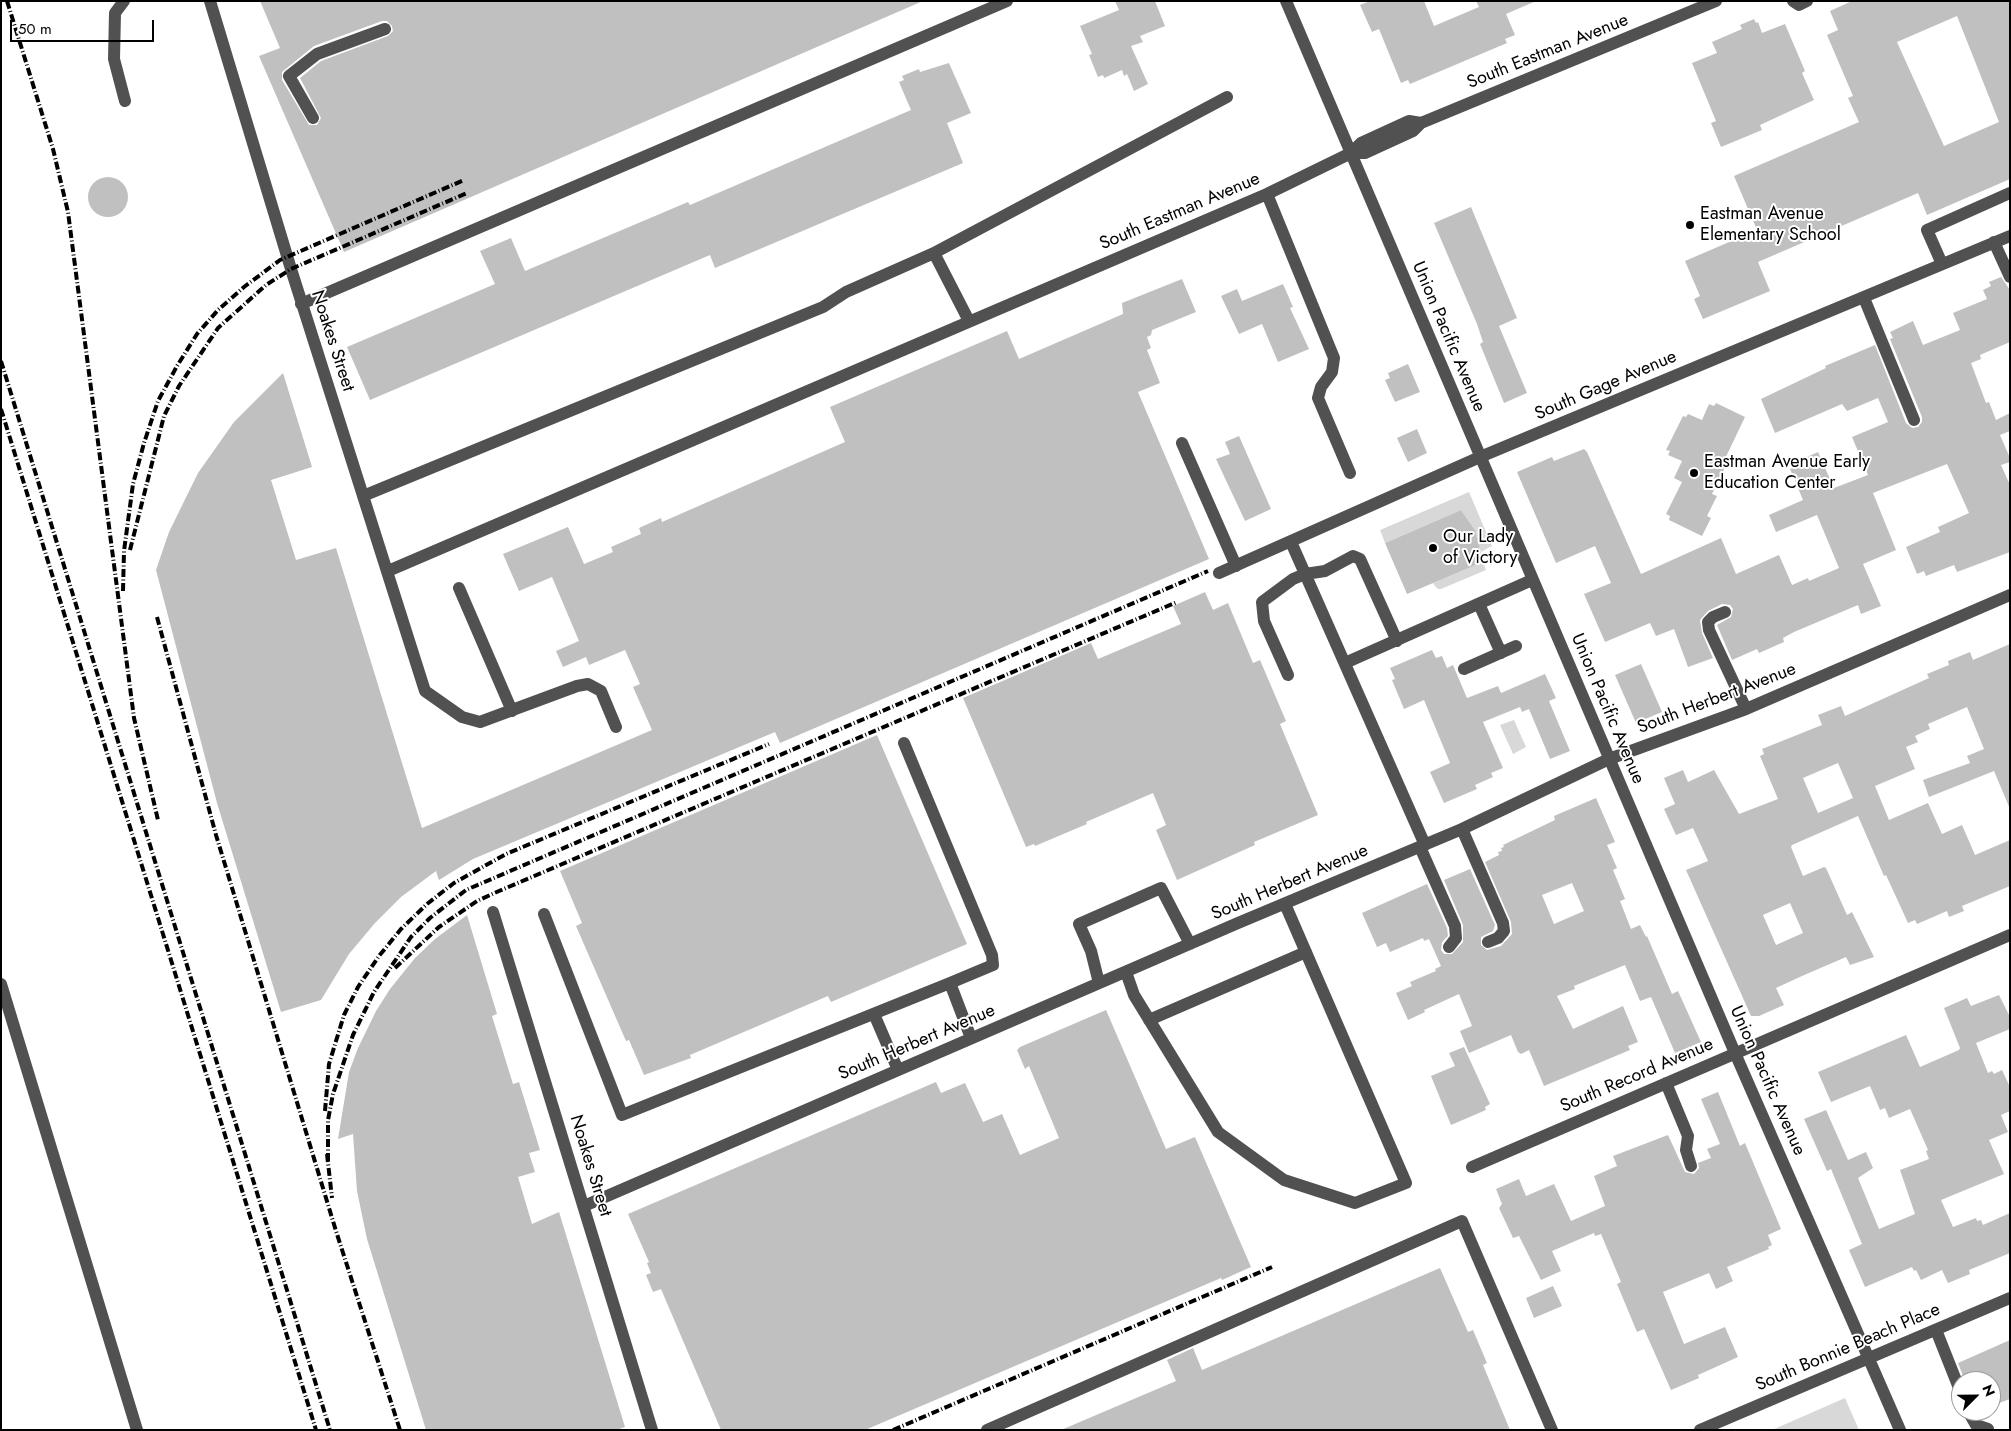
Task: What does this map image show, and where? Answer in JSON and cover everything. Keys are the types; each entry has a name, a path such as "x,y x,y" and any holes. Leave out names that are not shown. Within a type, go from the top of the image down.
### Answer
{"street":[{"path":"124,1 115,13 114,60 125,102"},
{"name":"Noakes Street","path":"210,1 301,304 425,691 462,717 480,722 512,710"},
{"path":"301,304 1007,1"},
{"name":"Union Pacific Avenue","path":"1286,1 1735,1053 1900,1430"},
{"name":"South Eastman Avenue","path":"388,571 1267,194 1351,154 1361,143 1409,121 1420,123 1716,1"},
{"path":"1793,1 1799,5 1807,1"},
{"path":"313,118 289,76 317,54 385,29"},
{"path":"363,496 823,307 846,292 934,253 1227,97"},
{"path":"1942,264 1927,230 2010,193"},
{"path":"1267,194 1334,358 1332,372 1321,387 1318,398 1350,473"},
{"name":"South Gage Avenue","path":"1219,573 1480,457 2010,236"},
{"path":"1994,242 2010,277"},
{"path":"934,253 969,321"},
{"path":"1864,298 1914,420"},
{"path":"1182,443 1236,566"},
{"path":"1291,542 1345,664 1455,926 1456,938 1448,947"},
{"path":"1288,675 1264,621 1262,602 1293,579 1305,574 1325,571 1353,556 1360,559 1397,641"},
{"path":"1345,664 1532,580"},
{"path":"459,588 512,710 577,686 588,684 601,691 616,727"},
{"name":"South Herbert Avenue","path":"584,1206 971,1038 1462,829 1610,759 1746,709 2010,595"},
{"path":"1479,604 1501,653"},
{"path":"1725,612 1708,622 1709,630 1746,709"},
{"path":"1464,668 1516,646"},
{"path":"544,914 622,1115 993,965 992,955 904,742"},
{"path":"1462,829 1503,923 1504,931 1498,938 1488,942"},
{"path":"1099,984 1091,951 1079,924 1161,888 1190,944"},
{"path":"1126,972 1134,995 1218,1132 1284,1180 1355,1203 1406,1183 1285,904"},
{"name":"Noakes Street","path":"493,912 652,1430"},
{"name":"South Record Avenue","path":"1472,1167 2010,935"},
{"path":"1149,1020 1306,952"},
{"path":"950,983 971,1038"},
{"path":"1,984 137,1430"},
{"path":"874,1014 898,1070"},
{"path":"1666,1083 1688,1136 1686,1150 1691,1166"},
{"path":"986,1430 1462,1221 1552,1430"},
{"name":"South Bonnie Beach Place","path":"1700,1430 2010,1298"},
{"path":"1936,1330 1952,1371"},
{"path":"1974,1421 1976,1425 1988,1429"}],"shaded area":[{"path":"1469,492 1492,546 1479,553 1475,530 1461,510 1385,543 1380,530"},
{"path":"1483,562 1486,570 1441,589 1438,589 1433,583"},
{"path":"1514,720 1526,747 1513,754 1500,725"},
{"path":"1845,1398 1859,1430 1772,1430"}],"building":[{"path":"260,1 923,1 344,252 259,56 280,48","holes":["382,21 387,21 392,26 393,31 388,36 321,61 300,78 321,118 317,125 309,125 282,80 282,72 314,46"]},
{"path":"1115,1 1155,1 1165,26 1140,36 1143,42 1131,46 1148,84 1134,91 1127,74 1124,76 1122,70 1104,78 1103,75 1098,77 1089,55 1092,54 1080,26 1119,10"},
{"path":"1370,1 1424,1 1434,26 1479,7 1476,1 1536,1 1506,14 1515,35 1505,39 1507,43 1410,84 1408,80 1401,83 1379,29 1372,32 1360,5"},
{"path":"1852,1 2010,1 2010,179 1927,215 1918,193 1758,262 1770,291 1703,319 1694,299 1700,296 1685,261 1757,230 1734,176 1859,122 1848,98 1853,96 1827,35 1838,30 1830,11","holes":["1957,16 1999,122 1944,146 1897,42"]},
{"path":"1754,19 1756,23 1758,22 1762,33 1785,24 1805,71 1802,73 1814,100 1760,125 1762,130 1721,147 1711,123 1716,121 1692,63 1717,53 1712,42 1742,29 1740,25"},
{"path":"949,63 971,113 947,123 963,163 715,268 710,255 370,400 347,347 495,284 480,251 511,238 525,271 688,202 690,205 911,110 899,82 904,80 902,76 919,69 920,72"},
{"path":"112,177 119,180 125,186 128,197 127,205 119,214 112,217 104,217 97,214 89,205 88,193 91,186 100,178"},
{"path":"1471,207 1517,318 1499,326 1527,393 1504,403 1480,344 1483,342 1477,324 1434,223"},
{"path":"2001,277 2010,290 2010,342 1980,355 1981,359 1971,363 1986,403 1989,402 1996,420 2010,413 2010,431 2000,435 2010,458 2010,462 2001,465 2010,485 2010,552 1957,572 1954,565 1926,576 1924,571 1917,574 1906,547 1940,532 1938,527 1969,513 1947,464 1873,493 1896,550 1863,564 1881,606 1861,614 1858,605 1794,632 1783,638 1784,642 1759,653 1757,649 1732,660 1717,625 1731,617 1733,609 1730,605 1722,604 1708,611 1700,620 1702,633 1713,658 1688,667 1674,629 1656,636 1650,623 1605,642 1584,594 1611,583 1595,546 1556,563 1517,472 1552,457 1554,461 1584,449 1641,574 1721,538 1736,574 1779,555 1792,585 1808,578 1809,581 1839,568 1817,515 1776,532 1769,515 1803,500 1790,469 1795,467 1794,463 1818,452 1834,488 1868,475 1852,437 1888,422 1878,398 1847,411 1842,404 1775,433 1761,399 1826,368 1825,366 1875,345 1906,423 1912,428 1918,427 1922,422 1922,417 1890,339 1893,338 1890,332 1913,321 1923,345 1960,330 1953,313 1987,299 1983,290 1991,286 1989,282"},
{"path":"1182,279 1196,312 1152,330 1151,335 1147,337 1151,348 1147,350 1160,383 1138,392 1209,559 780,743 775,732 473,859 439,880 436,871 401,897 375,923 349,954 321,1000 281,1012 217,803 156,570 169,532 198,473 234,422 283,373 312,467 271,480 296,560 336,548 422,828 652,730 633,687 640,684 625,650 589,665 586,657 563,667 556,651 579,641 552,577 519,591 503,554 568,527 584,564 613,552 611,547 641,534 639,528 661,518 662,522 845,442 830,407 1007,331 1019,359 1123,314 1122,303"},
{"path":"1283,284 1293,307 1290,308 1309,349 1278,362 1262,324 1239,334 1221,296 1237,289 1242,301"},
{"path":"1408,364 1420,392 1395,402 1385,380 1390,378 1388,373"},
{"path":"1716,403 1745,417 1723,463 1726,465 1712,494 1717,496 1707,516 1711,518 1702,536 1669,520 1670,516 1666,514 1682,482 1674,478 1682,461 1668,455 1670,451 1666,450 1683,416 1686,417 1688,414 1702,420 1709,404 1714,406"},
{"path":"1417,429 1427,453 1408,462 1397,438"},
{"path":"1239,436 1271,509 1245,521 1216,459 1230,454 1225,442"},
{"name":"Our Lady of Victory","path":"1461,510 1475,530 1483,562 1407,594 1385,543"},
{"path":"1205,592 1213,610 1228,603 1253,663 1260,660 1286,721 1280,724 1318,815 1254,842 1255,845 1177,880 1156,830 1166,825 1153,793 1086,822 1087,824 1035,846 1034,844 1026,847 963,698 1091,643 1098,659 1181,624 1173,606"},
{"path":"2010,644 2010,809 1994,771 1929,797 1923,780 1970,763 1967,756 1984,749 1967,707 1928,724 1930,729 1915,736 1918,742 1906,747 1915,769 1875,786 1889,820 1928,803 1942,834 1962,825 1975,855 2010,840 2010,886 1962,906 1964,911 1949,917 1947,911 1917,924 1915,920 1908,923 1886,875 1884,876 1858,816 1792,845 1791,847 1803,876 1824,867 1826,868 1847,915 1852,912 1874,957 1850,965 1846,957 1776,988 1784,1005 1759,1016 1751,1016 1686,870 1708,861 1693,828 1676,835 1664,809 1675,804 1664,778 1683,770 1688,782 1714,770 1739,814 1778,799 1760,756 1764,754 1762,749 1822,725 1818,715 1841,706 1845,716 1929,678 1927,674 1949,665 1948,661 1970,652 1973,660","holes":["1838,763 1853,798 1818,813 1803,778","1790,903 1803,933 1776,945 1763,915"]},
{"path":"1432,650 1436,658 1442,656 1447,668 1453,665 1467,698 1498,686 1501,693 1545,674 1556,698 1549,701 1570,751 1550,759 1529,709 1522,712 1520,707 1483,722 1503,768 1491,773 1493,777 1475,785 1477,789 1444,803 1430,772 1450,763 1424,700 1404,709 1392,680 1395,679 1390,668"},
{"path":"1641,664 1662,712 1636,723 1615,675"},
{"path":"877,735 967,944 831,1002 828,996 690,1055 691,1058 644,1075 629,1040 626,1041 576,926 582,923 560,871"},
{"path":"1596,798 1615,842 1607,845 1617,868 1613,870 1625,899 1620,901 1631,929 1640,925 1647,936 1672,994 1678,991 1701,1042 1675,1053 1651,997 1640,1001 1625,965 1574,986 1575,989 1557,996 1573,1029 1623,1006 1638,1042 1628,1046 1630,1050 1544,1086 1529,1050 1521,1054 1518,1052 1511,1035 1469,1053 1460,1031 1472,1026 1459,994 1424,1010 1425,1012 1408,1020 1396,993 1412,986 1410,982 1436,971 1435,969 1441,966 1429,939 1424,941 1423,938 1390,952 1386,943 1377,947 1362,913 1427,884 1447,928 1448,936 1442,942 1441,950 1444,954 1452,954 1463,942 1463,925 1444,880 1470,869 1495,925 1493,931 1481,937 1481,945 1487,950 1501,946 1512,934 1511,922 1485,862 1499,855 1498,852 1502,851 1503,845 1555,820 1554,816","holes":["1572,883 1584,911 1554,924 1542,895"]},
{"path":"467,915 497,1014 492,1016 513,1084 519,1082 540,1150 529,1153 535,1172 518,1177 532,1224 559,1212 625,1427 616,1430 426,1430 367,1239 357,1191 353,1134 338,1139 349,1072 376,1011 390,989 415,958 435,939"},
{"path":"1999,995 2010,1017 2010,1029 1976,1043 1988,1073 1992,1071 1994,1074 2002,1070 2010,1087 2010,1111 2001,1115 2008,1132 1989,1140 2004,1174 1941,1200 1953,1227 1976,1218 1977,1221 1981,1220 1983,1225 2010,1213 2010,1253 1969,1270 1970,1274 1948,1283 1942,1270 1921,1280 1916,1270 1914,1271 1912,1267 1865,1287 1849,1250 1862,1244 1831,1169 1827,1171 1804,1119 1826,1110 1848,1160 1866,1152 1873,1168 1858,1178 1879,1229 1915,1214 1900,1170 1929,1159 1926,1151 1928,1150 1910,1109 1889,1118 1885,1108 1880,1110 1870,1086 1831,1102 1818,1072 1906,1035 1920,1067 1960,1048 1944,1008 1967,998 1971,1006"},
{"path":"1106,1010 1166,1149 1195,1137 1251,1267 1222,1280 1221,1278 865,1430 721,1430 661,1289 653,1292 646,1275 651,1273 647,1263 649,1262 628,1214 936,1082 941,1093 965,1083 983,1122 1002,1114 1020,1155 1059,1138 1029,1066 1025,1069 1017,1050 1020,1047"},
{"path":"1464,1047 1490,1104 1485,1107 1486,1110 1451,1125 1431,1076 1455,1066 1449,1053"},
{"path":"1718,1092 1740,1146 1745,1143 1781,1229 1768,1235 1772,1245 1768,1247 1769,1249 1727,1267 1733,1281 1716,1289 1709,1273 1663,1292 1684,1344 1725,1327 1738,1357 1698,1375 1699,1378 1671,1390 1644,1329 1637,1332 1617,1284 1621,1282 1601,1234 1595,1236 1594,1233 1552,1251 1561,1271 1541,1280 1519,1236 1513,1238 1499,1208 1502,1204 1496,1189 1519,1179 1526,1196 1554,1184 1571,1221 1605,1206 1594,1176 1617,1166 1613,1156 1668,1135 1685,1172 1694,1174 1699,1168 1698,1163 1711,1158 1707,1149 1720,1144 1701,1099"},
{"path":"1440,1268 1468,1332 1473,1330 1487,1363 1483,1365 1510,1430 1061,1430 1176,1381 1167,1360 1193,1348 1202,1370"},
{"path":"1553,1286 1562,1306 1534,1318 1526,1298"},
{"path":"2010,1340 2010,1399 2001,1402 2001,1371 1961,1371 1958,1363"}],"railway":[{"path":"7,1 53,149 68,212 134,718 158,820"},
{"path":"123,591 124,551 133,484 144,443 158,401 197,334 218,310 244,287 280,260 464,180"},
{"path":"130,550 164,416 179,386 218,328 266,285 291,269 467,193"},
{"path":"1,361 330,1430"},
{"path":"1,409 316,1430"},
{"path":"328,1161 328,1120 333,1094 353,1035 374,992 411,937 430,918 466,890 1208,571"},
{"path":"395,968 439,927 477,901 1177,602"},
{"path":"157,617 216,835 336,1231 400,1430"},
{"path":"325,1111 329,1064 344,1015 358,987 379,956 401,929 427,904 454,883 506,854 769,744"},
{"path":"327,1154 332,1198"},
{"path":"893,1430 1272,1267"}],"place":[{"name":"Eastman Avenue Elementary School","path":"1690,225"},
{"name":"Eastman Avenue Early Education Center","path":"1694,473"},
{"name":"Our Lady of Victory","path":"1433,548"}]}
